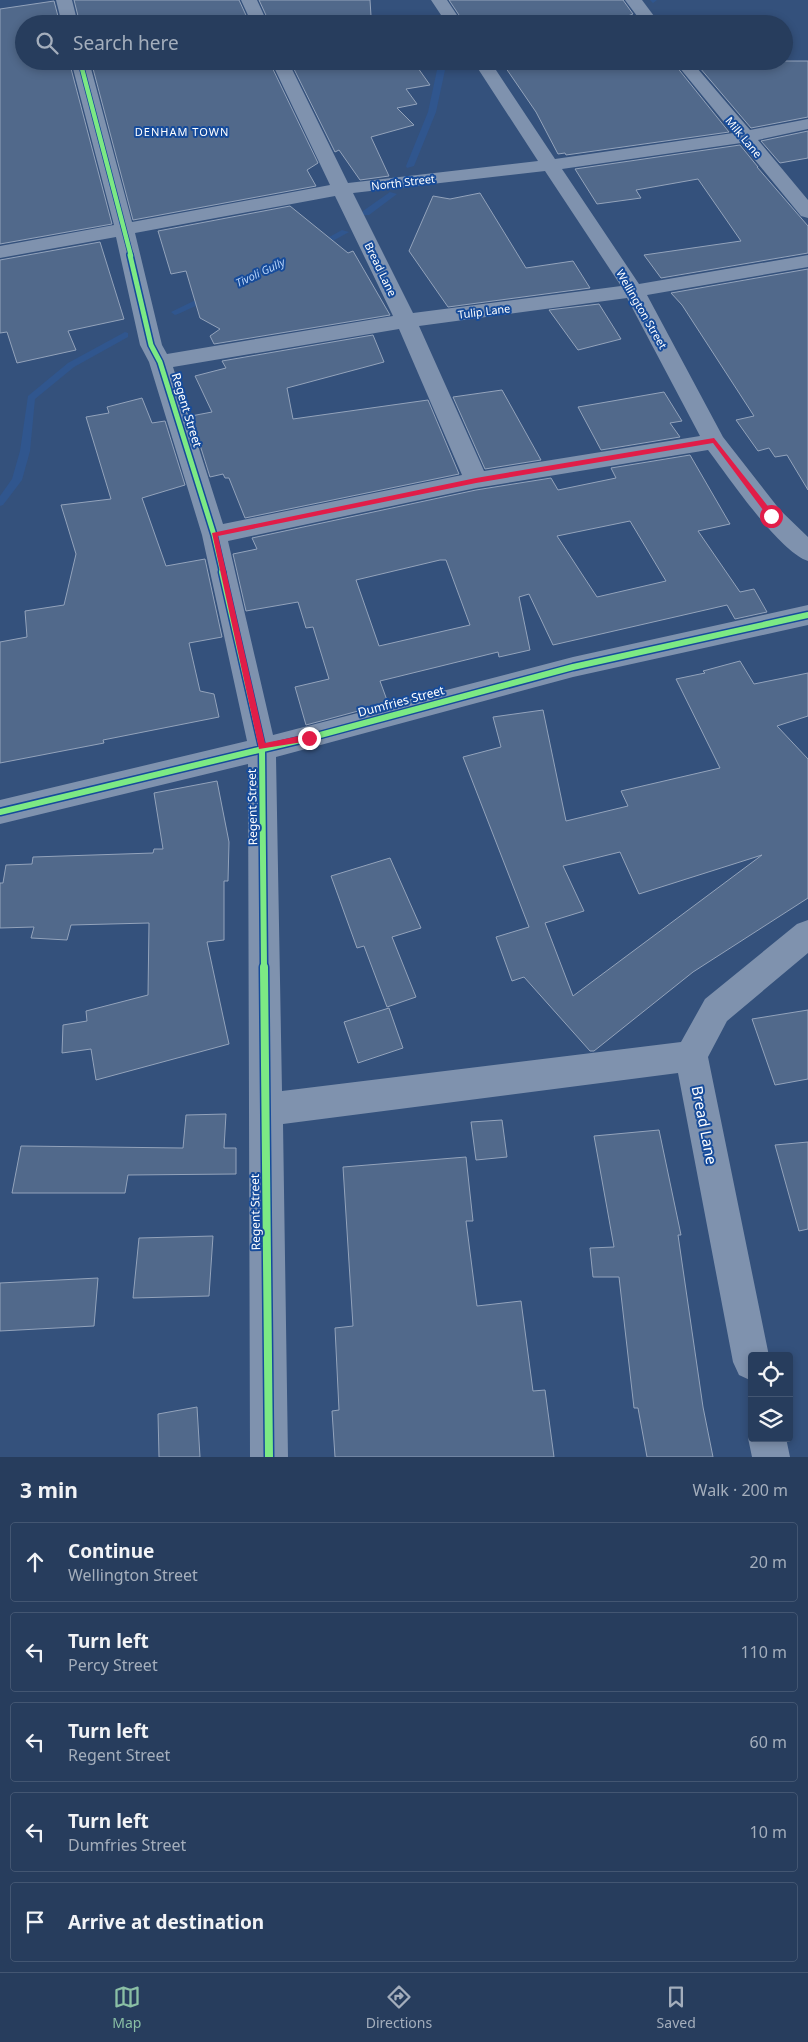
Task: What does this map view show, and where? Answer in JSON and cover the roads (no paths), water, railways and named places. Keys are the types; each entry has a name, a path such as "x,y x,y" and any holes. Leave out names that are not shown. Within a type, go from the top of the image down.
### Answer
{"street":[{"path":"64,0 68,15"},
{"path":"249,0 256,15"},
{"path":"439,0 449,15"},
{"path":"632,0 644,15"},
{"name":"Regent Street","path":"82,70 126,231 151,345 160,362 214,534 262,747 269,1457"},
{"name":"Bread Lane","path":"283,70 406,321 476,480"},
{"name":"Wellington Street","path":"486,70 551,164 634,291 714,441 771,516 808,552"},
{"name":"Milk Lane","path":"689,70 808,212"},
{"name":"North Street","path":"0,252 126,231 342,189 551,164 744,137 808,124"},
{"name":"Tulip Lane","path":"160,362 406,321 634,291 808,261"},
{"path":"214,534 476,480 714,441"},
{"name":"Dumfries Street","path":"0,812 262,747 309,738 573,667 808,615"},
{"path":"266,1110 464,1083 691,1056 716,1010 808,934"},
{"name":"Bread Lane","path":"691,1056 750,1352"},
{"path":"768,1442 771,1457"}],"waterway":[{"name":"Tivoli Gully","path":"410,166 432,112 441,70"},
{"name":"Tivoli Gully","path":"366,213 393,194"},
{"name":"Tivoli Gully","path":"317,246 345,232"},
{"name":"Tivoli Gully","path":"175,312 208,297"},
{"name":"Tivoli Gully","path":"0,503 17,480 25,451 31,398 71,365 125,335"}],"district":[{"name":"DENHAM TOWN","path":"182,131"}]}
